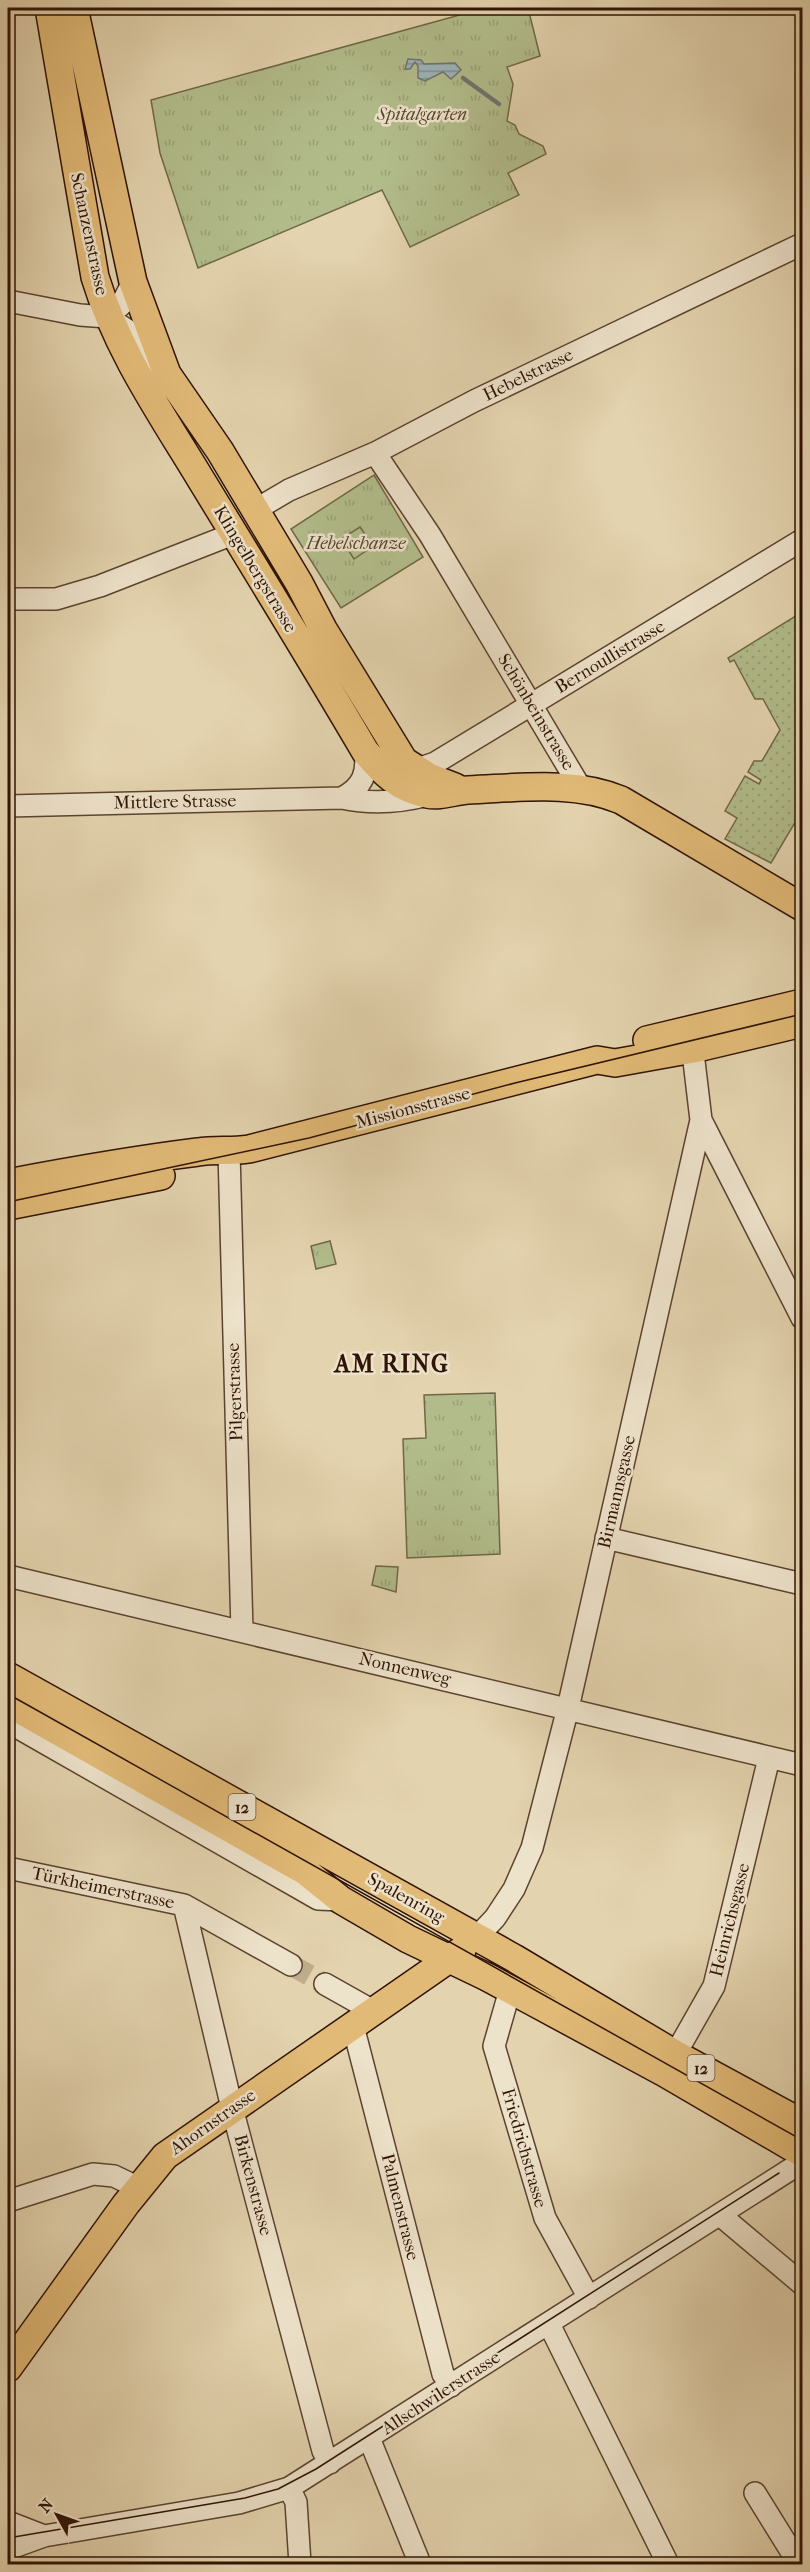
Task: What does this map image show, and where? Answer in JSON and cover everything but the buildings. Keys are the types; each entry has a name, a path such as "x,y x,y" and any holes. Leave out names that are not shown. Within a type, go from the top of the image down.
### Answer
{"main road":[{"name":"Schanzenstrasse","path":"49,8 94,277 107,316"},
{"name":"Schanzenstrasse","path":"74,8 133,282"},
{"name":"Klingelbergstrasse","path":"133,282 167,374 220,451 382,728 404,761 424,783"},
{"name":"Klingelbergstrasse","path":"107,316 130,363 373,761 404,786 424,783"},
{"name":"Mittlere Strasse","path":"424,783 465,790 580,787"},
{"name":"Schönbeinstrasse","path":"580,787 600,791 621,800 802,907"},
{"name":"Missionsstrasse","path":"8,1183 93,1166 125,1164 201,1151 228,1152 346,1126 597,1060 615,1063 802,1003"},
{"name":"Missionsstrasse","path":"691,1039 802,1023"},
{"name":"Missionsstrasse","path":"8,1206 203,1168 228,1152"},
{"name":"Spalenring","path":"8,1676 477,1937 670,2063 802,2153"},
{"name":"Spalenring","path":"8,1703 305,1871 341,1900 420,1945 510,1990 802,2122"},
{"name":"Ahornstrasse","path":"8,2368 139,2188 165,2156 477,1937"}],"street":[{"name":"Hebelstrasse","path":"255,510 289,490 375,453 474,401 802,244"},
{"name":"Schanzenstrasse","path":"107,316 121,305 133,282"},
{"path":"8,301 80,315 107,316"},
{"name":"Klingelbergstrasse","path":"107,316 129,331 167,374"},
{"name":"Schönbeinstrasse","path":"375,453 430,535 580,787"},
{"path":"8,600 56,599 100,586 233,534"},
{"name":"Bernoullistrasse","path":"424,783 533,705 802,540"},
{"path":"342,798 356,789 373,761"},
{"name":"Mittlere Strasse","path":"8,806 342,798 368,802 410,799 424,783"},
{"name":"Birmannsgasse","path":"477,1937 504,1904 523,1871 532,1848 568,1708 701,1120 691,1039"},
{"path":"701,1120 802,1318"},
{"name":"Pilgerstrasse","path":"228,1152 242,1631"},
{"path":"606,1538 802,1584"},
{"name":"Nonnenweg","path":"8,1576 802,1765"},
{"name":"Spalenring","path":"8,1722 318,1899 341,1900"},
{"name":"Heinrichsgasse","path":"670,2063 714,1986 769,1758"},
{"name":"Türkheimerstrasse","path":"8,1869 184,1905 291,1965"},
{"name":"Birkenstrasse","path":"184,1905 232,2108 322,2451 330,2463"},
{"path":"325,1984 363,2019"},
{"name":"Friedrichstrasse","path":"510,1990 494,2046 545,2218 590,2298"},
{"name":"Palmenstrasse","path":"363,2019 443,2374 451,2386"},
{"name":"Allschwilerstrasse","path":"8,2549 44,2536 239,2503 289,2488 802,2162"},
{"path":"8,2201 93,2174 114,2176 139,2188"},
{"path":"720,2215 802,2284"},
{"path":"549,2324 668,2565"},
{"path":"369,2438 420,2565"},
{"path":"289,2488 296,2502 300,2565"},
{"path":"755,2493 800,2565"},
{"name":"Allschwilerstrasse","path":"8,2522 25,2531 44,2536"}],"green space":[{"name":"Spitalgarten","path":"485,8 528,8 540,56 507,67 513,84 507,121 515,125 519,134 543,146 546,154 508,173 519,195 410,247 382,190 198,268 160,153 151,100"},
{"name":"Hebelschanze","path":"374,475 423,557 341,608 291,529"},
{"path":"360,527 373,546 354,559 341,539"},
{"path":"802,612 802,829 794,824 771,863 725,839 737,818 725,811 745,776 759,784 761,780 748,772 754,761 762,761 780,730 763,699 755,699 734,660 730,662 728,658"},
{"path":"330,1241 336,1264 316,1269 311,1246"},
{"path":"495,1393 500,1554 407,1558 403,1439 426,1438 424,1395"},
{"path":"376,1566 398,1567 396,1592 372,1585"}],"water":[{"path":"408,59 421,60 424,64 455,63 461,70 451,79 443,72 425,81 418,78 418,66 415,62 410,69 405,69"}],"waterway":[{"path":"463,78 499,104"}],"tunnel":[{"path":"291,1965 325,1984"}],"tram line":[{"path":"8,1202 309,1138 515,1083 802,1014"},
{"path":"8,1694 802,2140"},
{"path":"8,2538 245,2498 278,2489 316,2469 779,2173"}],"district":[{"name":"AM RING","path":"392,1364"}]}
